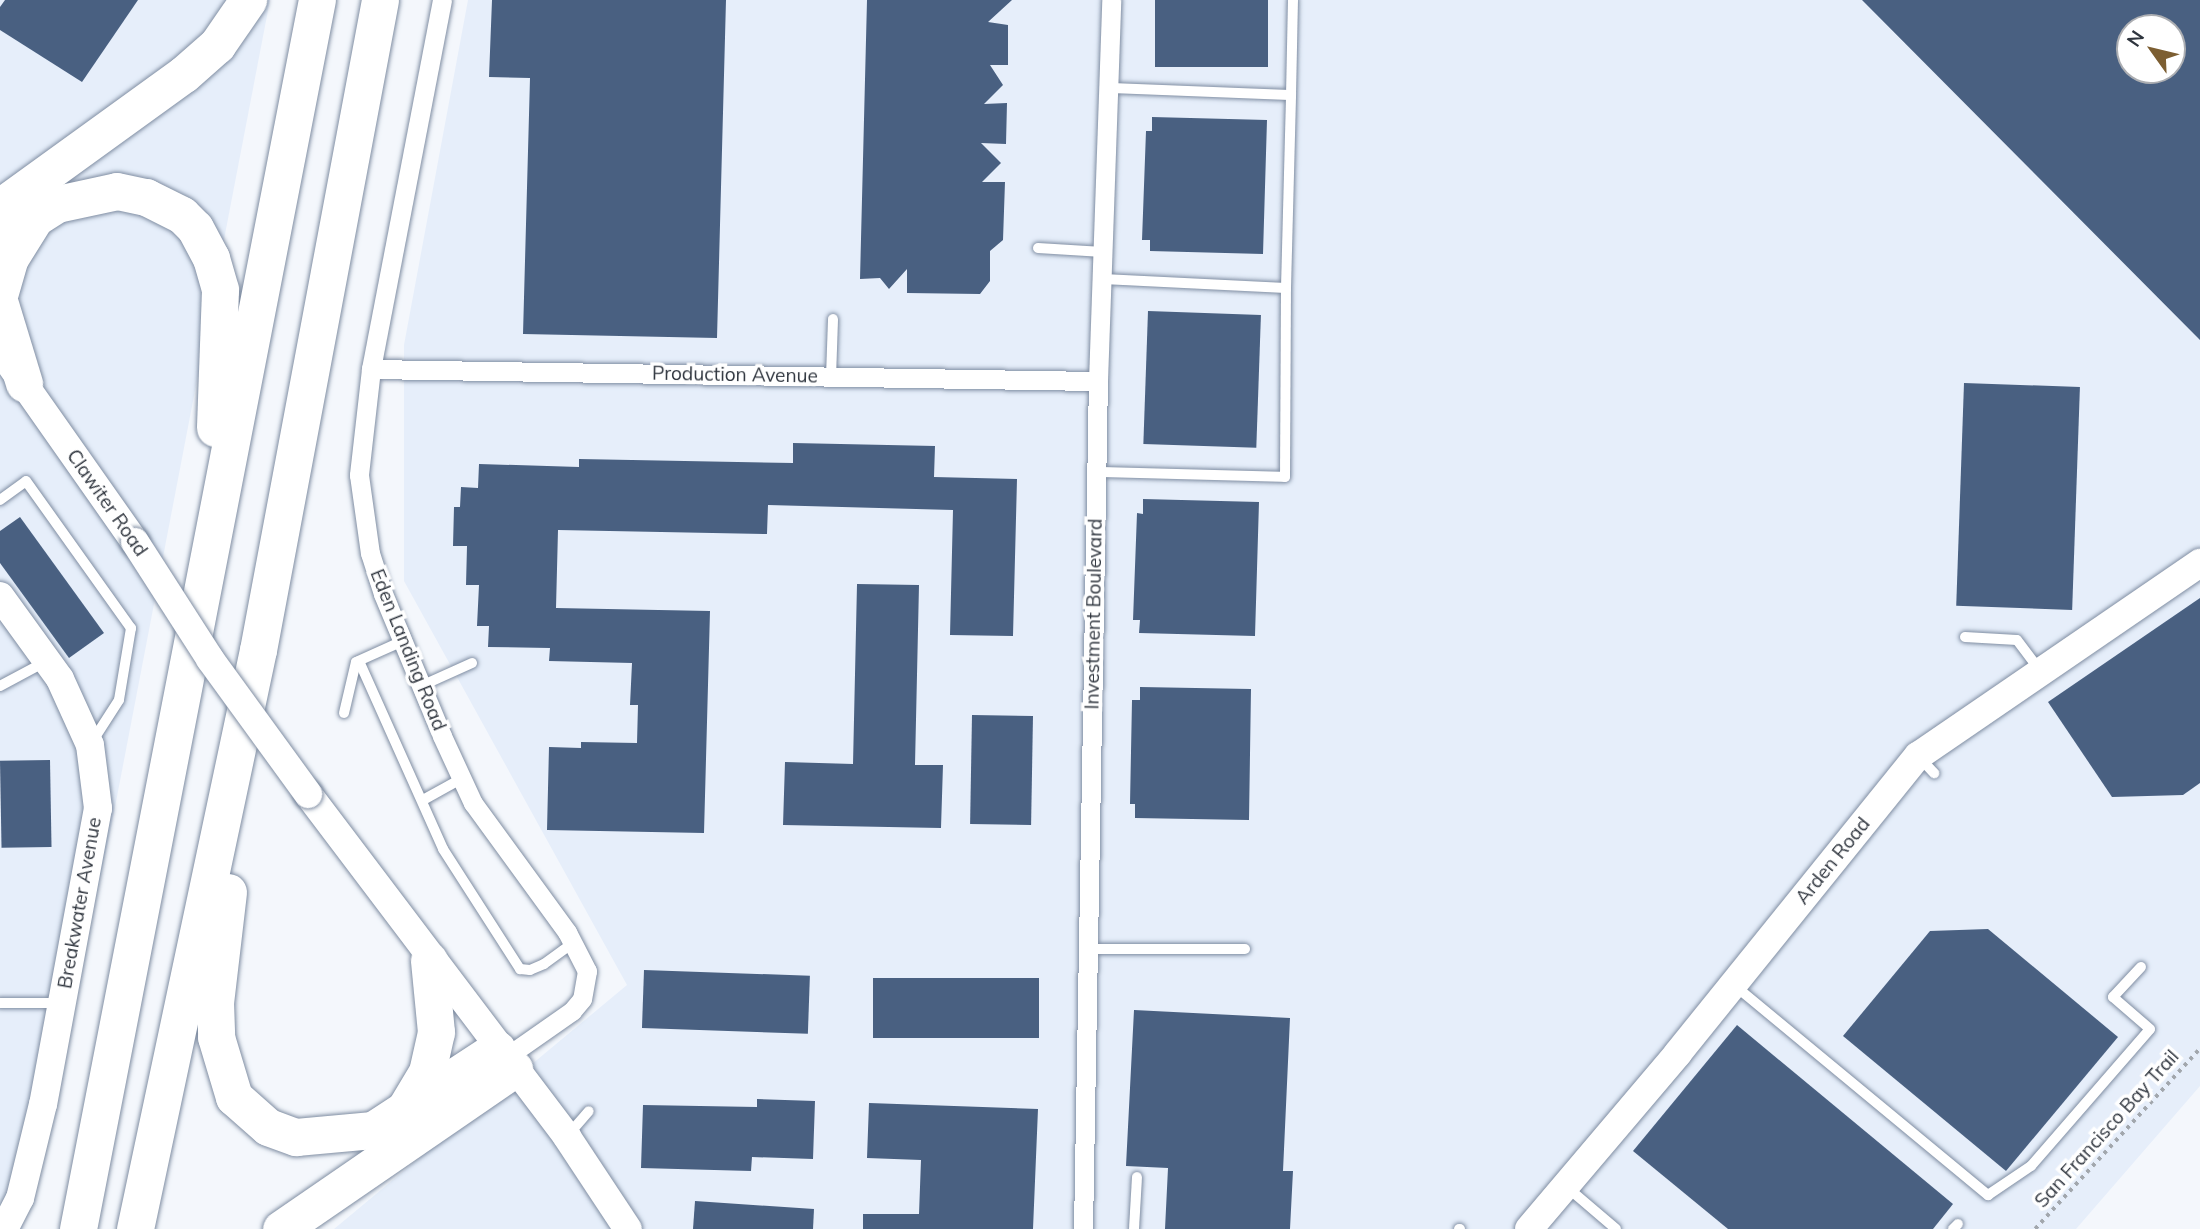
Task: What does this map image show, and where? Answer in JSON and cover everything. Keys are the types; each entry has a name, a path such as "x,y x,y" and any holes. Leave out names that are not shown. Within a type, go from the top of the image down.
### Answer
{"highway":[{"path":"0,207 184,74 217,45 248,0"},
{"path":"78,1229 204,593 317,0"},
{"path":"135,1229 258,650 380,0"},
{"path":"0,240 38,215 77,197 117,191 146,197 181,215 195,228 211,258 220,290 219,366 204,593"},
{"path":"0,292 10,258 38,215"},
{"path":"0,304 24,383"},
{"path":"258,650 215,1002 222,1069 234,1097 268,1127 296,1137 373,1130 505,1059"},
{"path":"404,1111 427,1072 436,1032 429,960"},
{"path":"281,1229 505,1059"}],"street":[{"name":"Eden Landing Road","path":"442,0 371,369 359,475 370,553 402,641 472,803 574,942 587,971 582,999 505,1059"},
{"name":"Investment Boulevard","path":"1083,1229 1098,381 1111,0"},
{"name":"Clawiter Road","path":"0,351 135,542 210,659 429,960"},
{"name":"Production Avenue","path":"371,369 1098,381"},
{"name":"Arden Road","path":"1529,1229 1733,985 1926,764 2042,672 2200,563"},
{"name":"Breakwater Avenue","path":"0,596 47,661 90,745 98,808 62,1003 20,1198 4,1229"},
{"path":"429,960 567,1137 628,1229"}],"lane":[{"path":"1097,472 1285,477 1286,288 1293,0"},
{"path":"1110,88 1291,95"},
{"path":"1038,247 1104,252"},
{"path":"1103,279 1286,288"},
{"path":"831,377 833,319"},
{"path":"0,500 26,481 131,628 119,700 90,745"},
{"path":"1965,637 2017,640 2042,672"},
{"path":"344,713 359,661 402,641"},
{"path":"0,685 47,661"},
{"path":"359,661 467,892 520,969 530,970 544,964 574,942"},
{"path":"421,686 472,663"},
{"path":"423,800 461,779"},
{"path":"1088,949 1245,949"},
{"path":"1733,985 1988,1195 2031,1166 2150,1029 2113,997 2141,967"},
{"path":"0,1003 62,1003"},
{"path":"567,1137 589,1111"},
{"path":"1134,1229 1137,1177"},
{"path":"1565,1186 1616,1229"}],"path":[{"name":"San Francisco Bay Trail","path":"2035,1229 2200,1048"}],"shaded area":[{"path":"0,0 270,0 110,833 22,1229 0,1229"},
{"path":"468,0 2200,0 2200,1086 2076,1229 334,1229 627,985 404,581 404,345"}],"building":[{"path":"5,0 138,0 82,82 0,30 0,7"},
{"path":"492,0 726,0 717,338 523,334 530,78 489,77"},
{"path":"867,0 1012,0 988,22 1008,25 1008,65 990,65 1003,85 984,104 1007,103 1006,144 981,143 1001,163 982,182 1005,182 1003,240 990,251 990,281 980,294 907,293 907,269 889,289 880,278 860,279"},
{"path":"1155,0 1268,0 1268,67 1155,67"},
{"path":"1862,0 2200,0 2200,340"},
{"path":"1152,117 1267,120 1263,254 1150,251 1150,240 1142,240 1146,131 1152,131"},
{"path":"1148,311 1261,315 1256,448 1143,444"},
{"path":"1964,383 2080,387 2072,610 1956,606"},
{"path":"793,443 935,446 934,477 1017,479 1013,636 950,635 953,510 768,505 767,534 558,530 556,608 710,611 704,833 547,830 549,747 581,748 581,742 637,743 638,705 630,705 632,663 549,661 550,648 488,647 489,626 477,626 479,585 466,585 467,546 453,546 454,507 460,507 461,487 478,488 479,464 579,467 579,459 793,463"},
{"path":"1143,499 1259,502 1255,636 1139,633 1140,620 1133,620 1137,513 1143,514"},
{"path":"20,517 104,633 69,658 0,563 0,531"},
{"path":"857,584 919,585 915,765 943,765 941,828 783,825 785,762 853,764"},
{"path":"2200,598 2200,783 2183,795 2112,797 2048,702"},
{"path":"1140,687 1251,689 1249,820 1135,818 1135,804 1130,804 1132,700 1140,700"},
{"path":"972,715 1033,716 1031,825 970,824"},
{"path":"50,760 52,847 2,848 0,761"},
{"path":"1988,929 2118,1037 2006,1171 1843,1036 1930,931"},
{"path":"644,970 810,976 808,1034 642,1028"},
{"path":"873,978 1039,978 1039,1038 873,1038"},
{"path":"1134,1010 1290,1018 1283,1171 1293,1171 1290,1229 1165,1229 1168,1168 1126,1166"},
{"path":"1737,1025 1953,1204 1933,1229 1728,1229 1633,1151"},
{"path":"757,1099 815,1101 813,1159 752,1157 751,1171 641,1168 643,1105 757,1107"},
{"path":"869,1103 1038,1109 1033,1229 863,1229 863,1214 919,1214 921,1160 867,1158"},
{"path":"695,1201 814,1209 813,1229 693,1229"}]}
